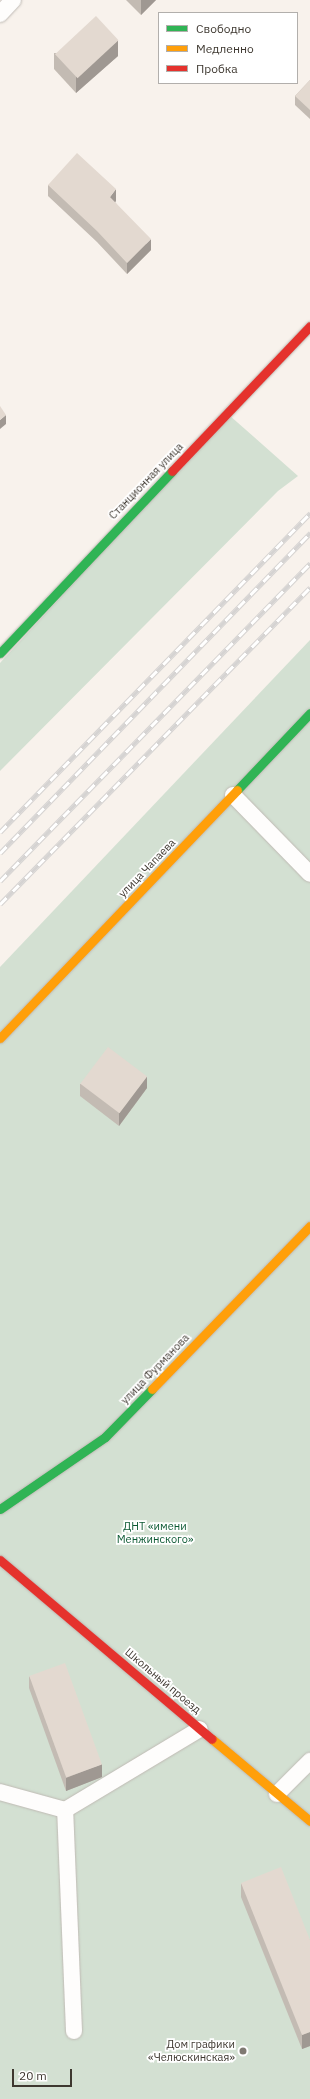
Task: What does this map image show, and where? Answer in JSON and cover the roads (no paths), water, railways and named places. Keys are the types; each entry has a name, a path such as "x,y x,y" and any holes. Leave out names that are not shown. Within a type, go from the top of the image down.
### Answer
{"street":[{"path":"0,14 13,0"},
{"name":"Станционная улица","path":"0,653 310,326"},
{"name":"улица Чапаева","path":"0,1038 310,713"},
{"path":"233,795 310,874"},
{"name":"улица Фурманова","path":"0,1509 105,1437 310,1226"},
{"name":"Школьный проезд","path":"0,1560 310,1821"},
{"path":"0,1792 65,1810 200,1729"},
{"path":"277,1794 310,1761"},
{"path":"65,1810 74,2031"}],"railway":[{"path":"0,832 310,513"},
{"path":"0,853 310,533"},
{"path":"0,881 310,563"},
{"path":"0,904 310,587"}],"place":[{"name":"Дом графики «Челюскинская»","path":"243,2051"}],"park label":[{"name":"ДНТ «имени Менжинского»","path":"155,1533"}]}
